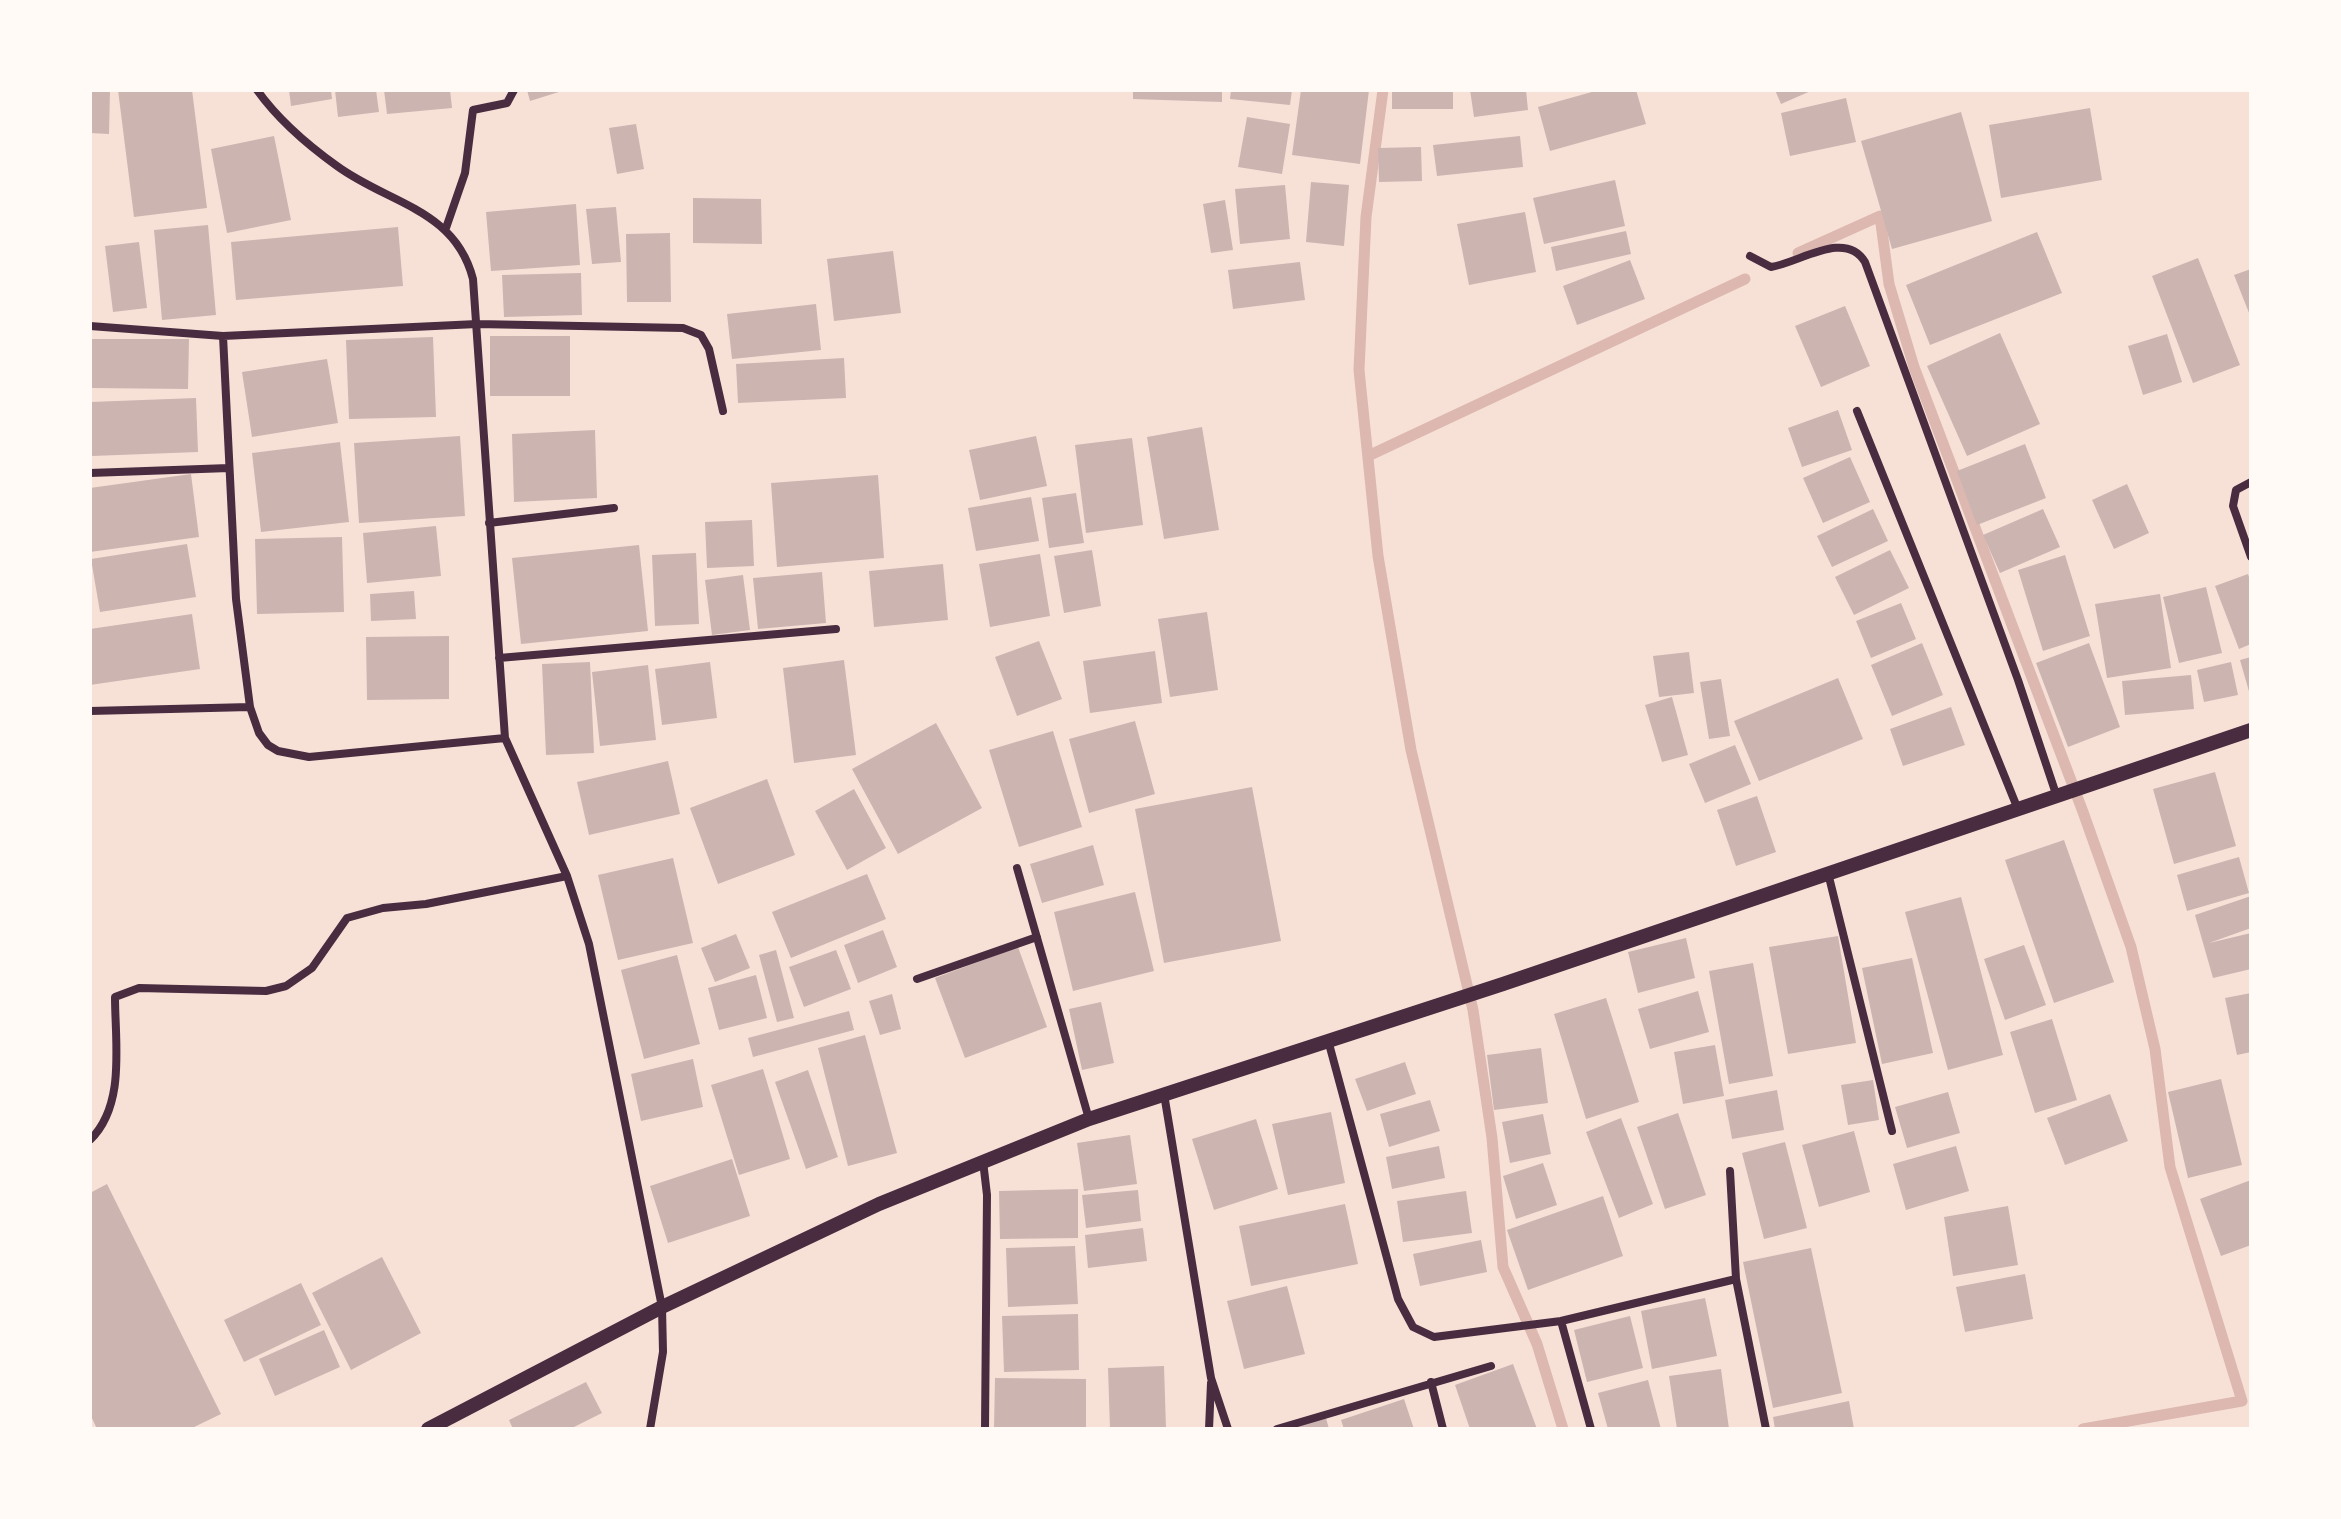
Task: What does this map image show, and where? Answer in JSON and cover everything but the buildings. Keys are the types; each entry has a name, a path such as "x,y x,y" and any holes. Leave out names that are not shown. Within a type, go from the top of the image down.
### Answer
{"street":[{"path":"257,90 337,166 446,228 468,257 477,324 505,738 567,876 589,944 662,1307 663,1352 650,1429"},
{"path":"446,228 465,173 473,110 507,103 514,90"},
{"path":"1750,256 1771,267 1826,249 1845,248 1854,250 1865,262 2061,792"},
{"path":"90,326 223,336 477,324 683,328 701,335 709,349 723,411"},
{"path":"223,336 236,599 250,707 259,733 268,745 293,755 374,753 505,738"},
{"path":"1857,411 2017,807"},
{"path":"90,473 229,468"},
{"path":"2251,482 2236,490 2233,506 2251,557"},
{"path":"489,523 614,508"},
{"path":"499,658 836,629"},
{"path":"90,711 250,707"},
{"path":"428,1429 662,1307 879,1204 1089,1119 1503,984 2251,730"},
{"path":"1017,868 1089,1119"},
{"path":"1828,872 1892,1131"},
{"path":"90,1140 103,1126 111,1108 115,997 123,991 139,988 266,991 286,986 318,961 347,918 383,908 426,904 567,876"},
{"path":"917,979 1037,937"},
{"path":"1328,1040 1405,1316 1422,1335 1434,1337 1561,1321 1736,1279"},
{"path":"1164,1094 1211,1378 1228,1429"},
{"path":"983,1161 987,1195 985,1429"},
{"path":"1730,1171 1736,1279 1766,1429"},
{"path":"1561,1321 1591,1429"},
{"path":"1277,1429 1491,1366"},
{"path":"1209,1429 1211,1378"},
{"path":"1431,1382 1443,1429"}],"waterway":[{"path":"1383,90 1366,217 1359,370 1378,556 1411,750 1473,1010 1492,1138 1503,1267 1537,1344 1563,1429"},
{"path":"1798,253 1880,216 1889,284 1914,367 2131,947 2155,1049 2170,1167 2242,1401 2083,1429"},
{"path":"1368,456 1745,279"}]}
